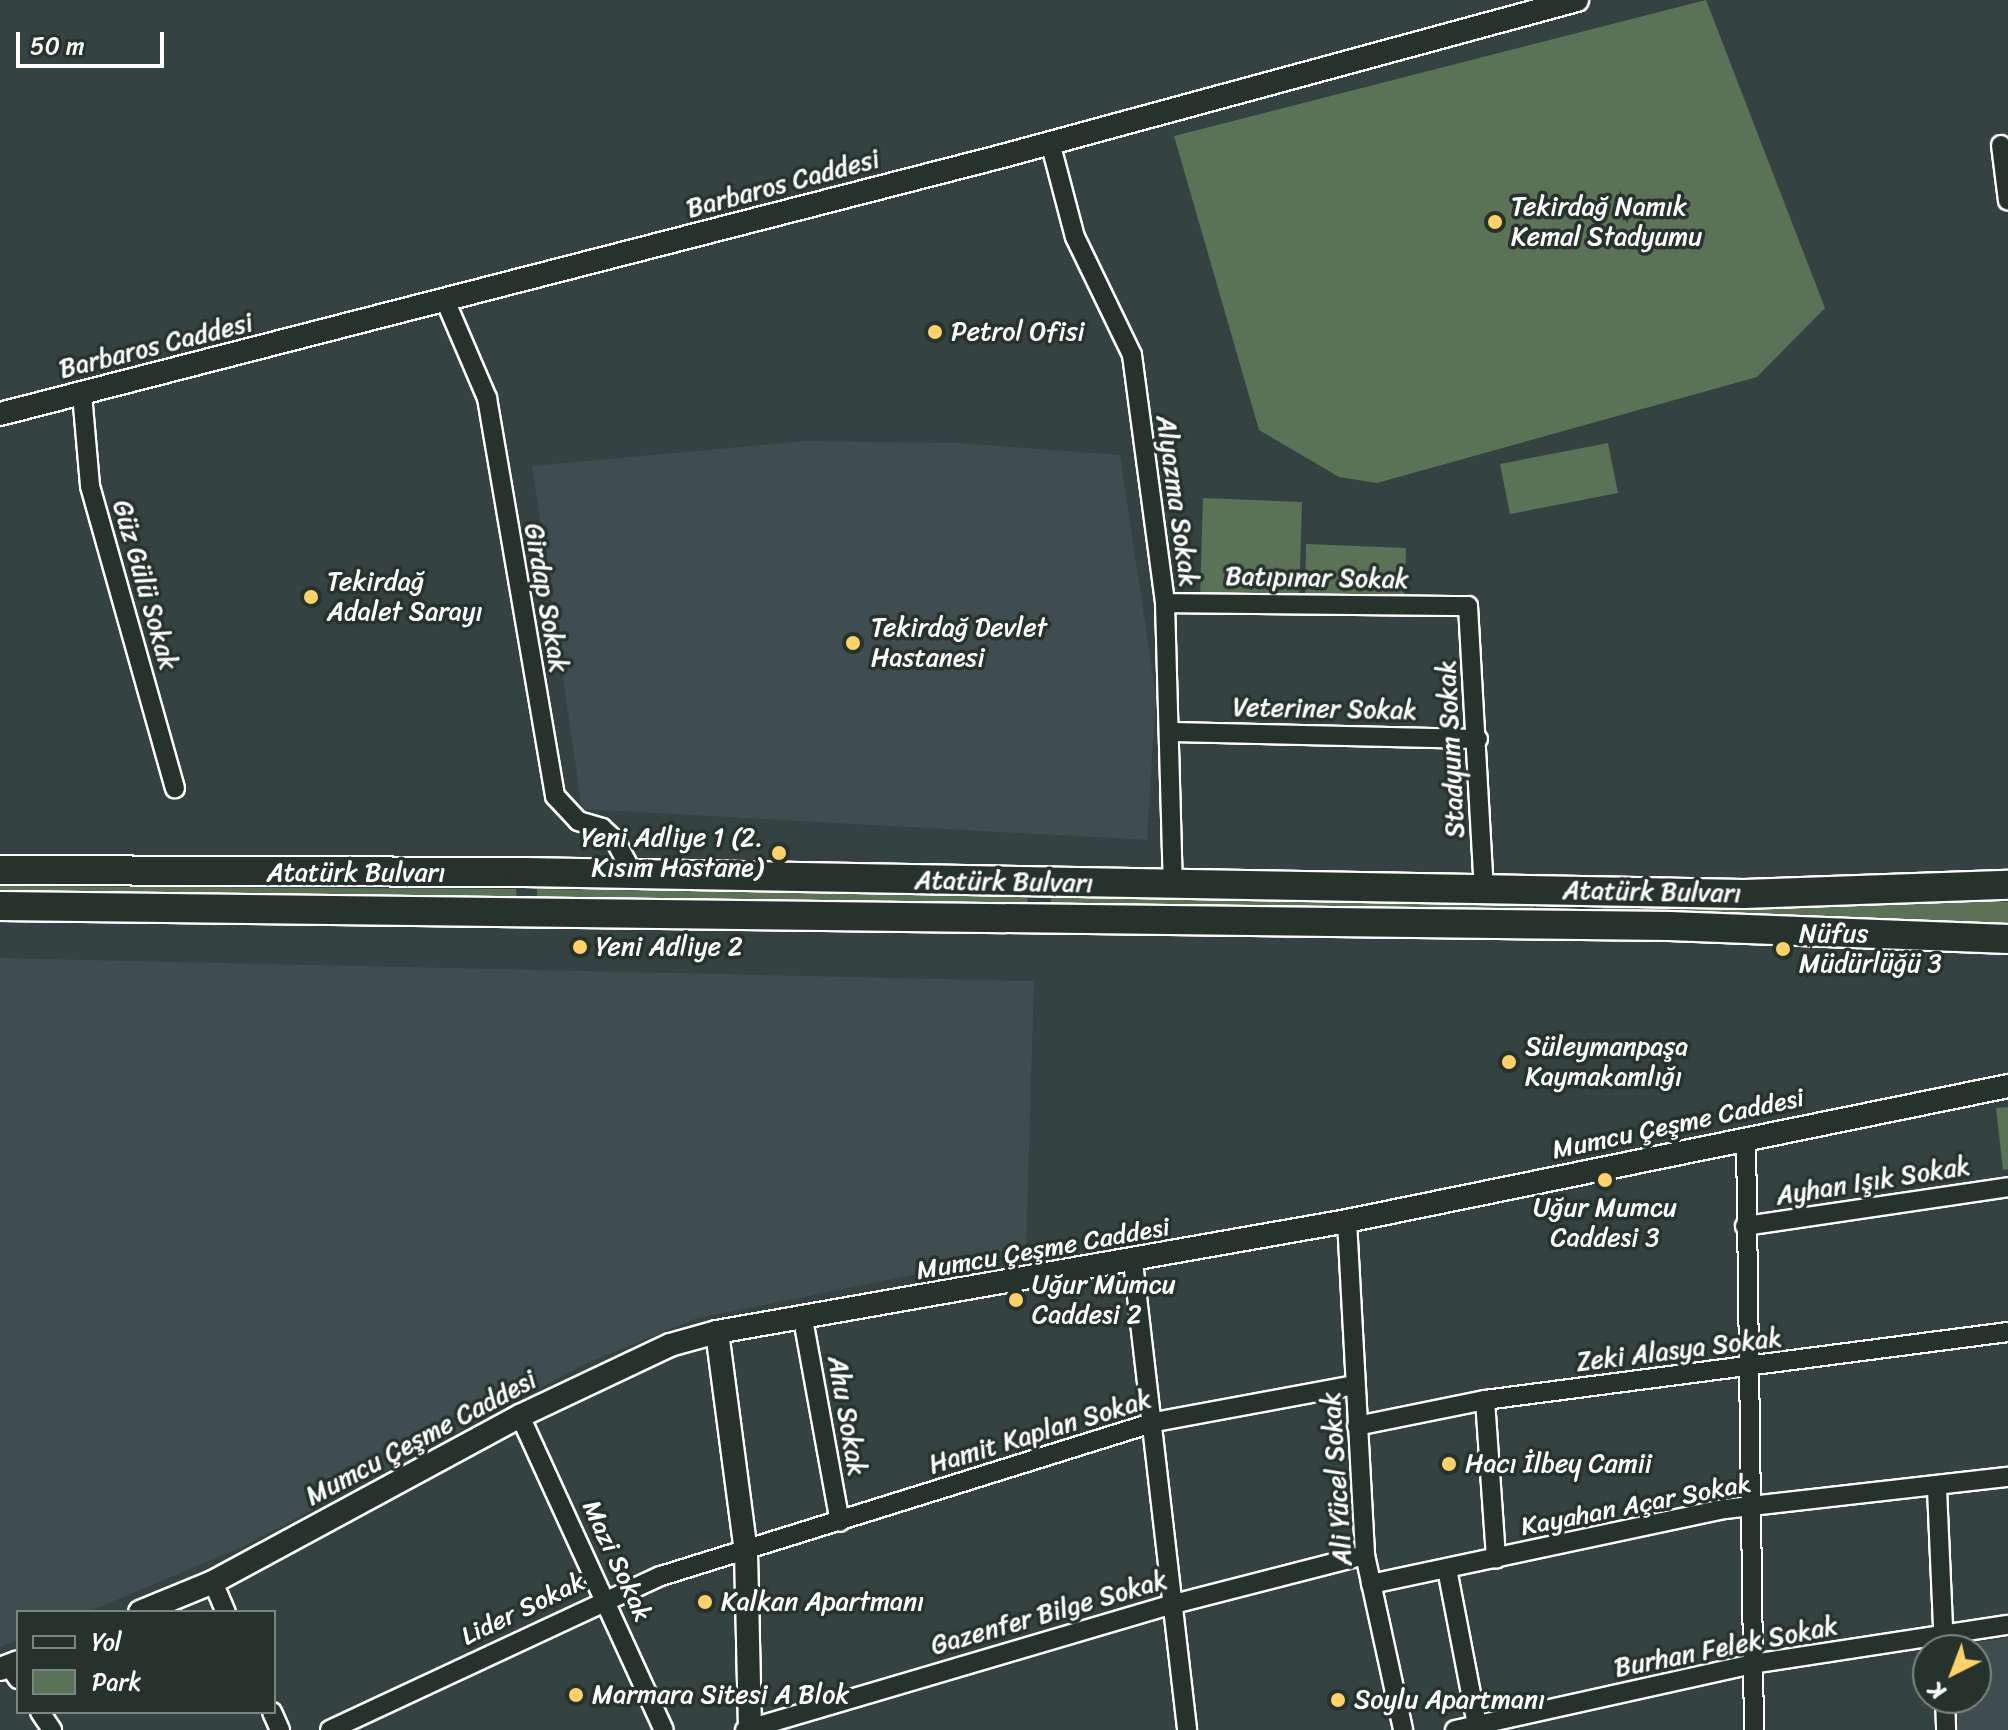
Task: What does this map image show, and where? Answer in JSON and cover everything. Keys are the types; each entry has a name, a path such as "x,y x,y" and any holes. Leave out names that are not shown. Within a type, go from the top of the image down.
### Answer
{"main road":[{"name":"Atatürk Bulvarı","path":"0,870 634,876 1839,895 2008,885"},
{"name":"Atatürk Bulvarı","path":"0,906 1684,926 2008,939"}],"street":[{"name":"Barbaros Caddesi","path":"0,414 1050,142 1577,0"},
{"name":"Alyazma Sokak","path":"1050,142 1075,237 1132,355 1165,603 1173,884"},
{"path":"2001,145 2008,201"},
{"name":"Girdap Sokak","path":"445,300 487,398 555,796 578,821 602,828 615,840 634,876"},
{"name":"Güz Gülü Sokak","path":"82,394 90,486 175,788"},
{"name":"Batıpınar Sokak","path":"1165,603 1468,606"},
{"name":"Stadyum Sokak","path":"1468,606 1478,739 1484,888"},
{"name":"Veteriner Sokak","path":"1171,732 1478,739"},
{"name":"Mumcu Çeşme Caddesi","path":"145,1610 213,1582 520,1416 626,1363 717,1332 1133,1262 2008,1086"},
{"path":"1746,1138 1745,1369 1752,1508 1754,1730"},
{"name":"Ayhan Işık Sokak","path":"1745,1226 2008,1187"},
{"name":"Ali Yücel Sokak","path":"1347,1221 1365,1555 1403,1730"},
{"path":"1133,1262 1155,1422 1170,1605 1187,1730"},
{"name":"Ahu Sokak","path":"803,1319 840,1522"},
{"path":"717,1332 746,1552 748,1729"},
{"name":"Zeki Alasya Sokak","path":"1357,1426 1485,1400 1745,1369 2008,1332"},
{"name":"Hamit Kaplan Sokak","path":"746,1552 1155,1422 1355,1385"},
{"path":"1485,1400 1496,1559"},
{"name":"Mazi Sokak","path":"520,1416 607,1597 664,1730"},
{"name":"Kayahan Açar Sokak","path":"1371,1584 1725,1509 1937,1489 2008,1477"},
{"path":"1937,1489 1944,1634"},
{"name":"Lider Sokak","path":"330,1730 607,1597 746,1552"},
{"name":"Gazenfer Bilge Sokak","path":"748,1729 1170,1605 1365,1555"},
{"path":"1447,1569 1477,1725"},
{"path":"213,1582 225,1610"},
{"name":"Burhan Felek Sokak","path":"1976,1634 2008,1625"},
{"name":"Burhan Felek Sokak","path":"1455,1730 1752,1664 1912,1646"}],"shaded area":[{"name":"Tekirdağ Devlet Hastanesi","path":"805,441 959,443 1120,455 1156,696 1147,840 582,809 532,466"},
{"path":"0,958 1034,981 1026,1252 695,1319 585,1364 242,1547 93,1610 16,1610 16,1641 0,1647"},
{"path":"2008,1638 2008,1730 1953,1730 1952,1714 1992,1714 1992,1640"}],"green space":[{"name":"Tekirdağ Namık Kemal Stadyumu","path":"1706,0 1825,308 1757,377 1377,483 1339,477 1259,430 1174,136"},
{"path":"1608,443 1618,493 1510,514 1500,464"},
{"path":"1203,498 1302,502 1299,602 1200,598"},
{"path":"1306,544 1406,548 1404,603 1305,599"},
{"path":"0,886 516,889 517,901 0,898"},
{"path":"537,889 1027,896 1028,906 537,900"},
{"path":"1051,892 1533,902 1533,914 1051,905"},
{"path":"2008,902 2008,932 1601,915 1602,903"},
{"path":"2008,1107 2008,1169 2003,1170 1996,1108"}],"place":[{"name":"Tekirdağ Namık Kemal Stadyumu","path":"1495,222"},
{"name":"Petrol Ofisi","path":"935,332"},
{"name":"Tekirdağ Adalet Sarayı","path":"311,597"},
{"name":"Tekirdağ Devlet Hastanesi","path":"853,643"},
{"name":"Yeni Adliye 1 (2. Kısım Hastane)","path":"779,853"},
{"name":"Yeni Adliye 2","path":"580,947"},
{"name":"Nüfus Müdürlüğü 3","path":"1783,949"},
{"name":"Süleymanpaşa Kaymakamlığı","path":"1509,1062"},
{"name":"Uğur Mumcu Caddesi 3","path":"1605,1180"},
{"name":"Uğur Mumcu Caddesi 2","path":"1016,1300"},
{"name":"Hacı İlbey Camii","path":"1449,1464"},
{"name":"Kalkan Apartmanı","path":"705,1602"},
{"name":"Marmara Sitesi A Blok","path":"576,1695"},
{"name":"Soylu Apartmanı","path":"1338,1700"}]}
